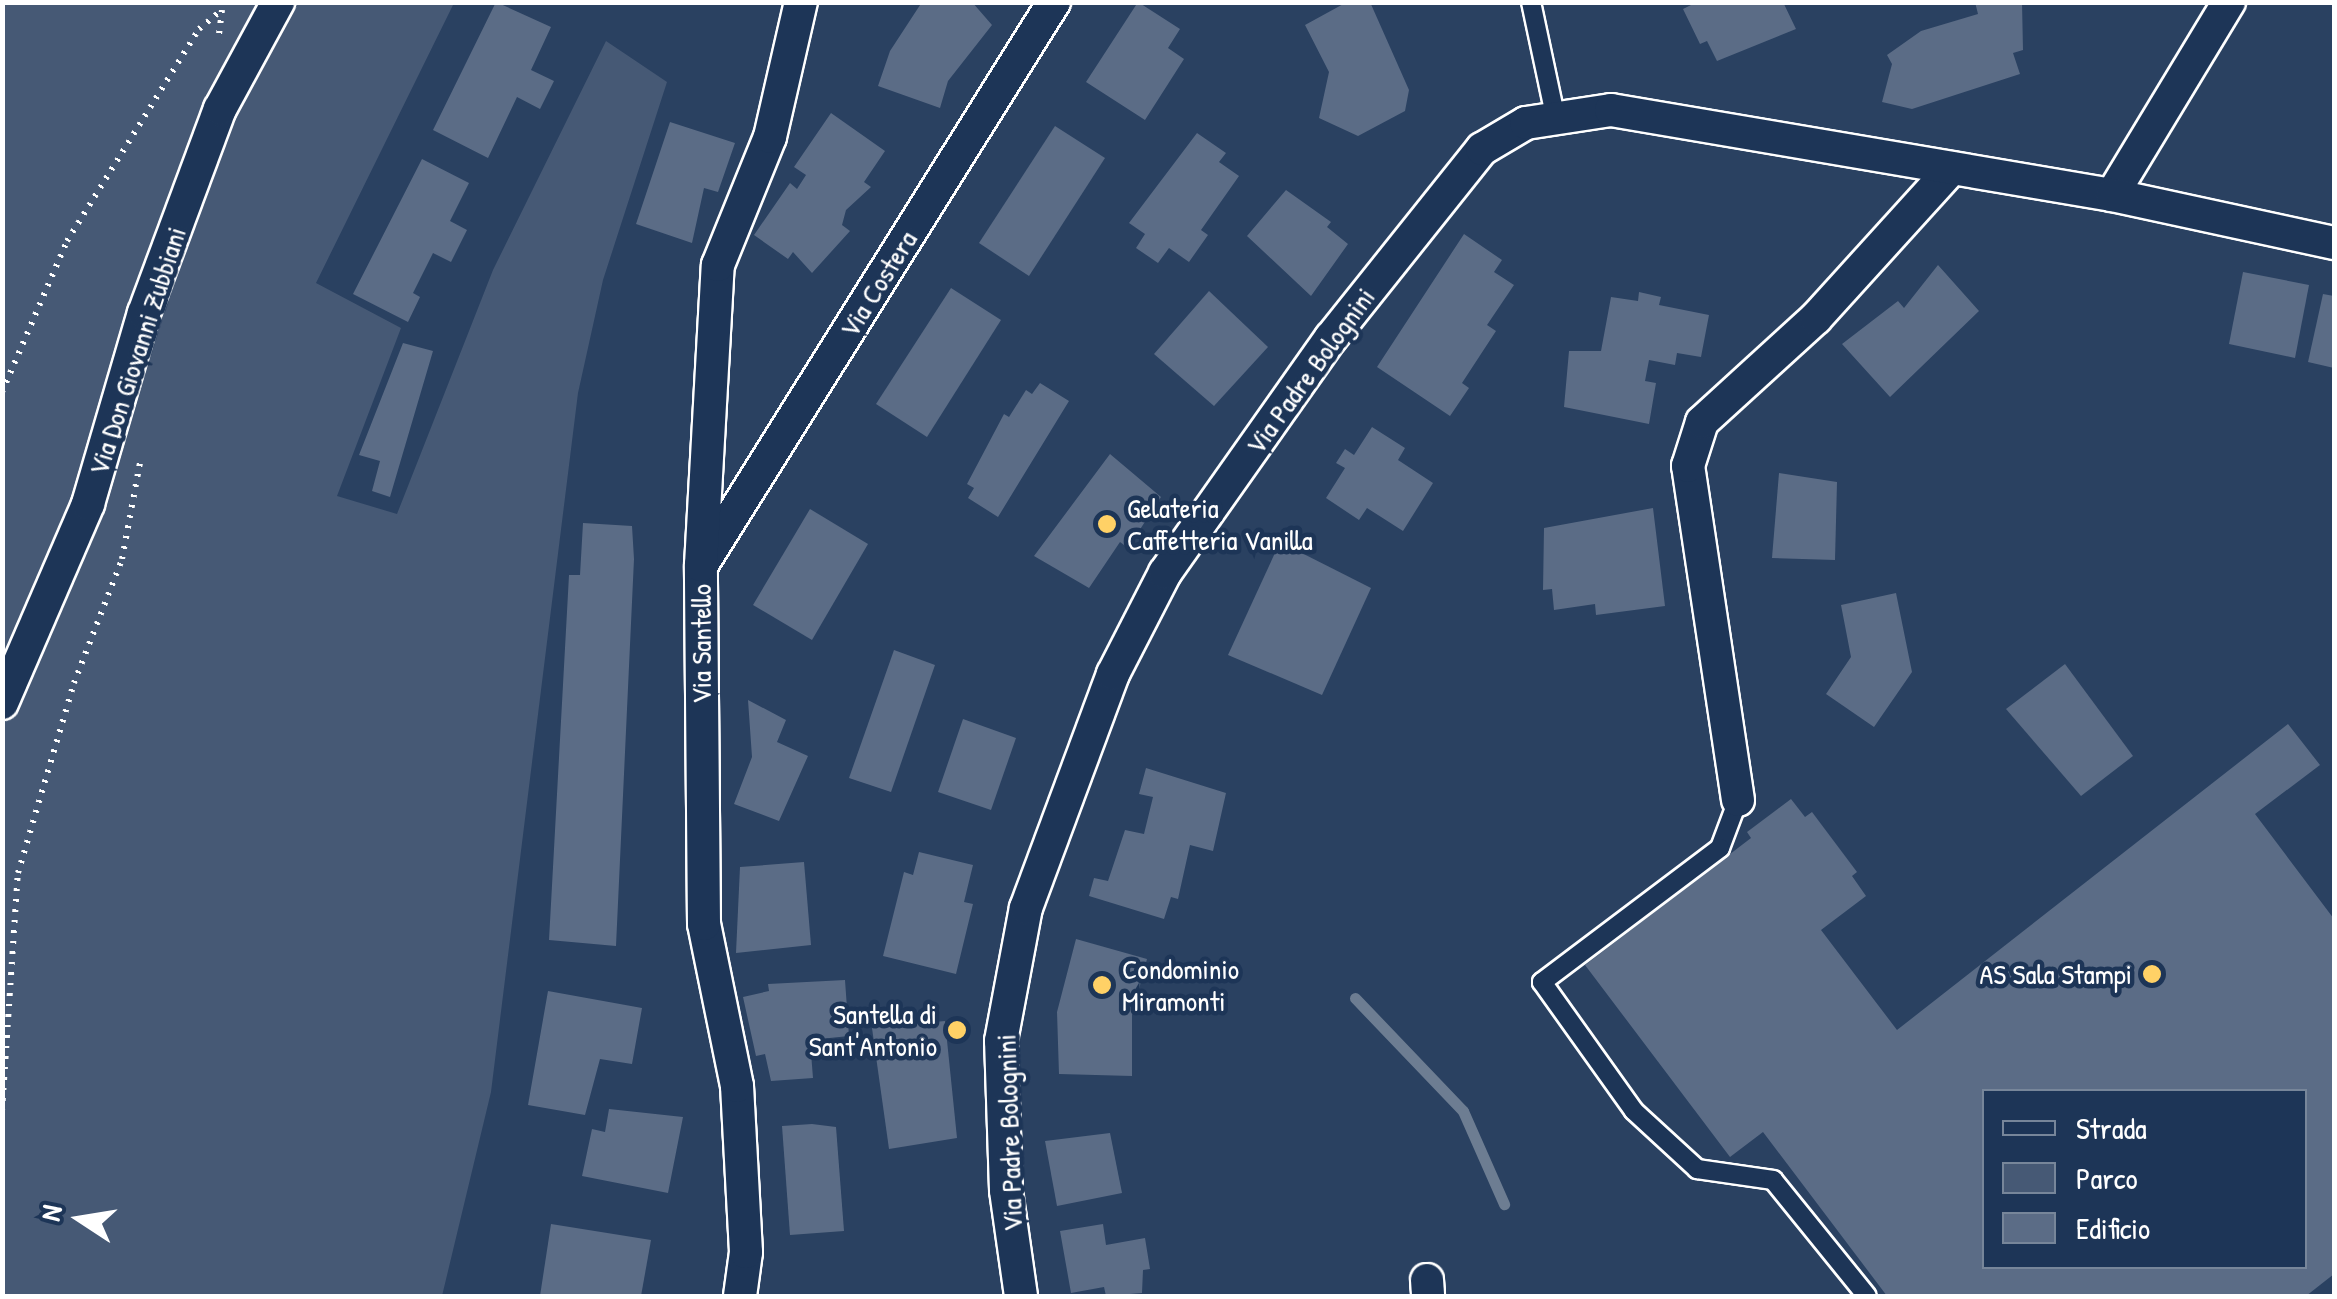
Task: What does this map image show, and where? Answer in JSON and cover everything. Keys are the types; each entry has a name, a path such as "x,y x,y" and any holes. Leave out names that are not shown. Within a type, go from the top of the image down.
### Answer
{"street":[{"name":"Via Don Giovanni Zubbiani","path":"2,704 88,504 144,313 220,109 278,2"},
{"name":"Via Santello","path":"740,1296 746,1252 737,1086 704,924 701,564 718,265 770,138 801,2"},
{"name":"Via Costera","path":"701,564 1054,2"},
{"path":"2112,195 2229,2"},
{"name":"Via Padre Bolognini","path":"1021,1296 1006,1190 1000,1041 1026,908 1113,674 1166,573 1331,338 1482,149 1555,116 1611,110 2112,195 2334,243"},
{"path":"1738,800 1688,466 1702,422 1816,318 1952,168"}],"lane":[{"path":"1530,2 1555,116"},
{"path":"1738,800 1720,848 1542,982 1634,1111 1698,1168 1773,1180 1867,1296"}],"path":[{"path":"220,109 214,74 222,6"},
{"path":"2,392 67,242 200,30 222,6"},
{"path":"2,1111 18,872 74,683 122,559 143,450"}],"green space":[{"path":"2,3 454,3 316,283 401,328 337,496 397,514 493,270 606,41 667,82 603,280 578,393 491,1092 442,1296 3,1296"}],"building":[{"path":"496,2 551,27 531,70 554,81 540,109 517,97 488,158 433,130"},
{"path":"922,2 972,2 992,25 948,81 940,108 878,86 890,51"},
{"path":"1138,2 1180,29 1168,48 1184,59 1145,120 1086,82"},
{"path":"1347,2 1370,2 1409,90 1405,111 1358,136 1319,118 1329,72 1305,25"},
{"path":"1697,2 1783,2 1796,29 1717,61 1707,41 1700,44 1683,9"},
{"path":"1975,2 2022,2 2023,50 2013,53 2020,74 1912,109 1882,102 1892,64 1887,55 1921,31 1978,14"},
{"path":"831,113 885,151 864,182 871,187 846,210 842,225 850,231 812,273 793,252 788,259 754,235 790,183 797,189 806,175 794,167"},
{"path":"670,122 735,143 718,192 704,188 692,243 636,224"},
{"path":"1055,126 1105,158 1029,276 979,243"},
{"path":"1197,133 1226,153 1219,162 1239,176 1201,230 1208,235 1189,262 1169,248 1158,263 1136,248 1145,234 1129,223"},
{"path":"422,159 469,183 450,221 467,230 451,262 433,253 413,293 420,297 408,322 353,294"},
{"path":"1286,190 1331,222 1327,227 1348,244 1311,296 1247,236"},
{"path":"1464,234 1502,260 1494,272 1514,285 1487,325 1496,331 1462,383 1469,388 1450,416 1377,367"},
{"path":"1938,265 1979,311 1890,397 1842,344 1898,301 1904,308"},
{"path":"2243,272 2309,285 2295,358 2229,344"},
{"path":"951,288 1001,320 927,437 876,404"},
{"path":"1209,291 1268,347 1214,406 1154,354"},
{"path":"1639,292 1661,297 1659,305 1709,315 1701,357 1677,353 1675,365 1649,360 1645,381 1656,383 1649,424 1564,407 1569,351 1601,351 1611,297 1638,301"},
{"path":"2323,294 2334,296 2334,368 2308,362"},
{"path":"403,343 433,351 390,497 372,491 380,461 359,455"},
{"path":"1040,383 1069,401 998,517 968,498 974,488 967,484 1004,414 1009,417 1026,390 1032,394"},
{"path":"1372,427 1405,448 1398,460 1433,483 1403,531 1367,508 1359,520 1326,498 1345,468 1336,463 1345,449 1354,455"},
{"path":"1110,454 1161,497 1128,548 1120,542 1089,588 1034,556"},
{"path":"1779,473 1837,482 1835,560 1772,558"},
{"path":"1653,508 1665,606 1596,615 1595,604 1554,610 1552,589 1543,590 1544,528"},
{"path":"810,509 868,544 812,640 753,605"},
{"path":"583,523 632,526 634,559 616,946 549,940 569,575 580,575"},
{"path":"1280,542 1371,588 1322,695 1228,655"},
{"path":"1896,593 1912,672 1874,727 1826,694 1851,657 1841,605"},
{"path":"894,650 935,665 891,792 849,778"},
{"path":"2065,664 2133,756 2081,796 2006,709"},
{"path":"748,700 786,720 777,742 808,756 779,821 734,804 752,757"},
{"path":"963,719 1016,738 991,810 938,792"},
{"name":"AS Sala Stampi","path":"2288,724 2320,765 2255,814 2334,919 2334,1274 2306,1296 1887,1296 1763,1132 1730,1157 1585,965 1751,838 1747,832 1791,799 1805,817 1812,812 1857,872 1852,876 1866,896 1821,930 1897,1030"},
{"path":"1146,768 1226,793 1213,851 1190,845 1178,899 1171,897 1164,919 1089,896 1094,878 1108,881 1125,830 1144,834 1153,797 1139,794"},
{"path":"919,852 973,865 964,902 973,904 956,974 883,956 904,872 913,875"},
{"path":"804,862 811,945 736,953 740,867"},
{"name":"Condominio Miramonti","path":"1076,939 1147,959 1132,1015 1132,1076 1059,1074 1057,1012"},
{"path":"845,980 849,1036 810,1040 813,1078 771,1081 765,1054 756,1056 743,997 769,991 768,984"},
{"path":"548,991 642,1008 632,1064 600,1059 585,1115 528,1105"},
{"path":"945,1021 957,1138 889,1149 872,1028"},
{"path":"609,1109 683,1117 668,1193 582,1176 592,1129 605,1132"},
{"path":"782,1126 836,1127 844,1231 790,1235"},
{"path":"1110,1133 1122,1193 1057,1206 1045,1141"},
{"path":"551,1224 651,1240 641,1296 540,1296"},
{"path":"1103,1224 1106,1245 1145,1238 1150,1269 1143,1270 1142,1293 1106,1296 1104,1287 1071,1293 1060,1231"}],"waterway":[{"path":"1355,998 1463,1111 1504,1204"}],"place":[{"name":"Gelateria Caffetteria Vanilla","path":"1107,524"},
{"name":"AS Sala Stampi","path":"2152,974"},
{"name":"Condominio Miramonti","path":"1102,985"},
{"name":"Santella di Sant'Antonio","path":"957,1030"}]}
